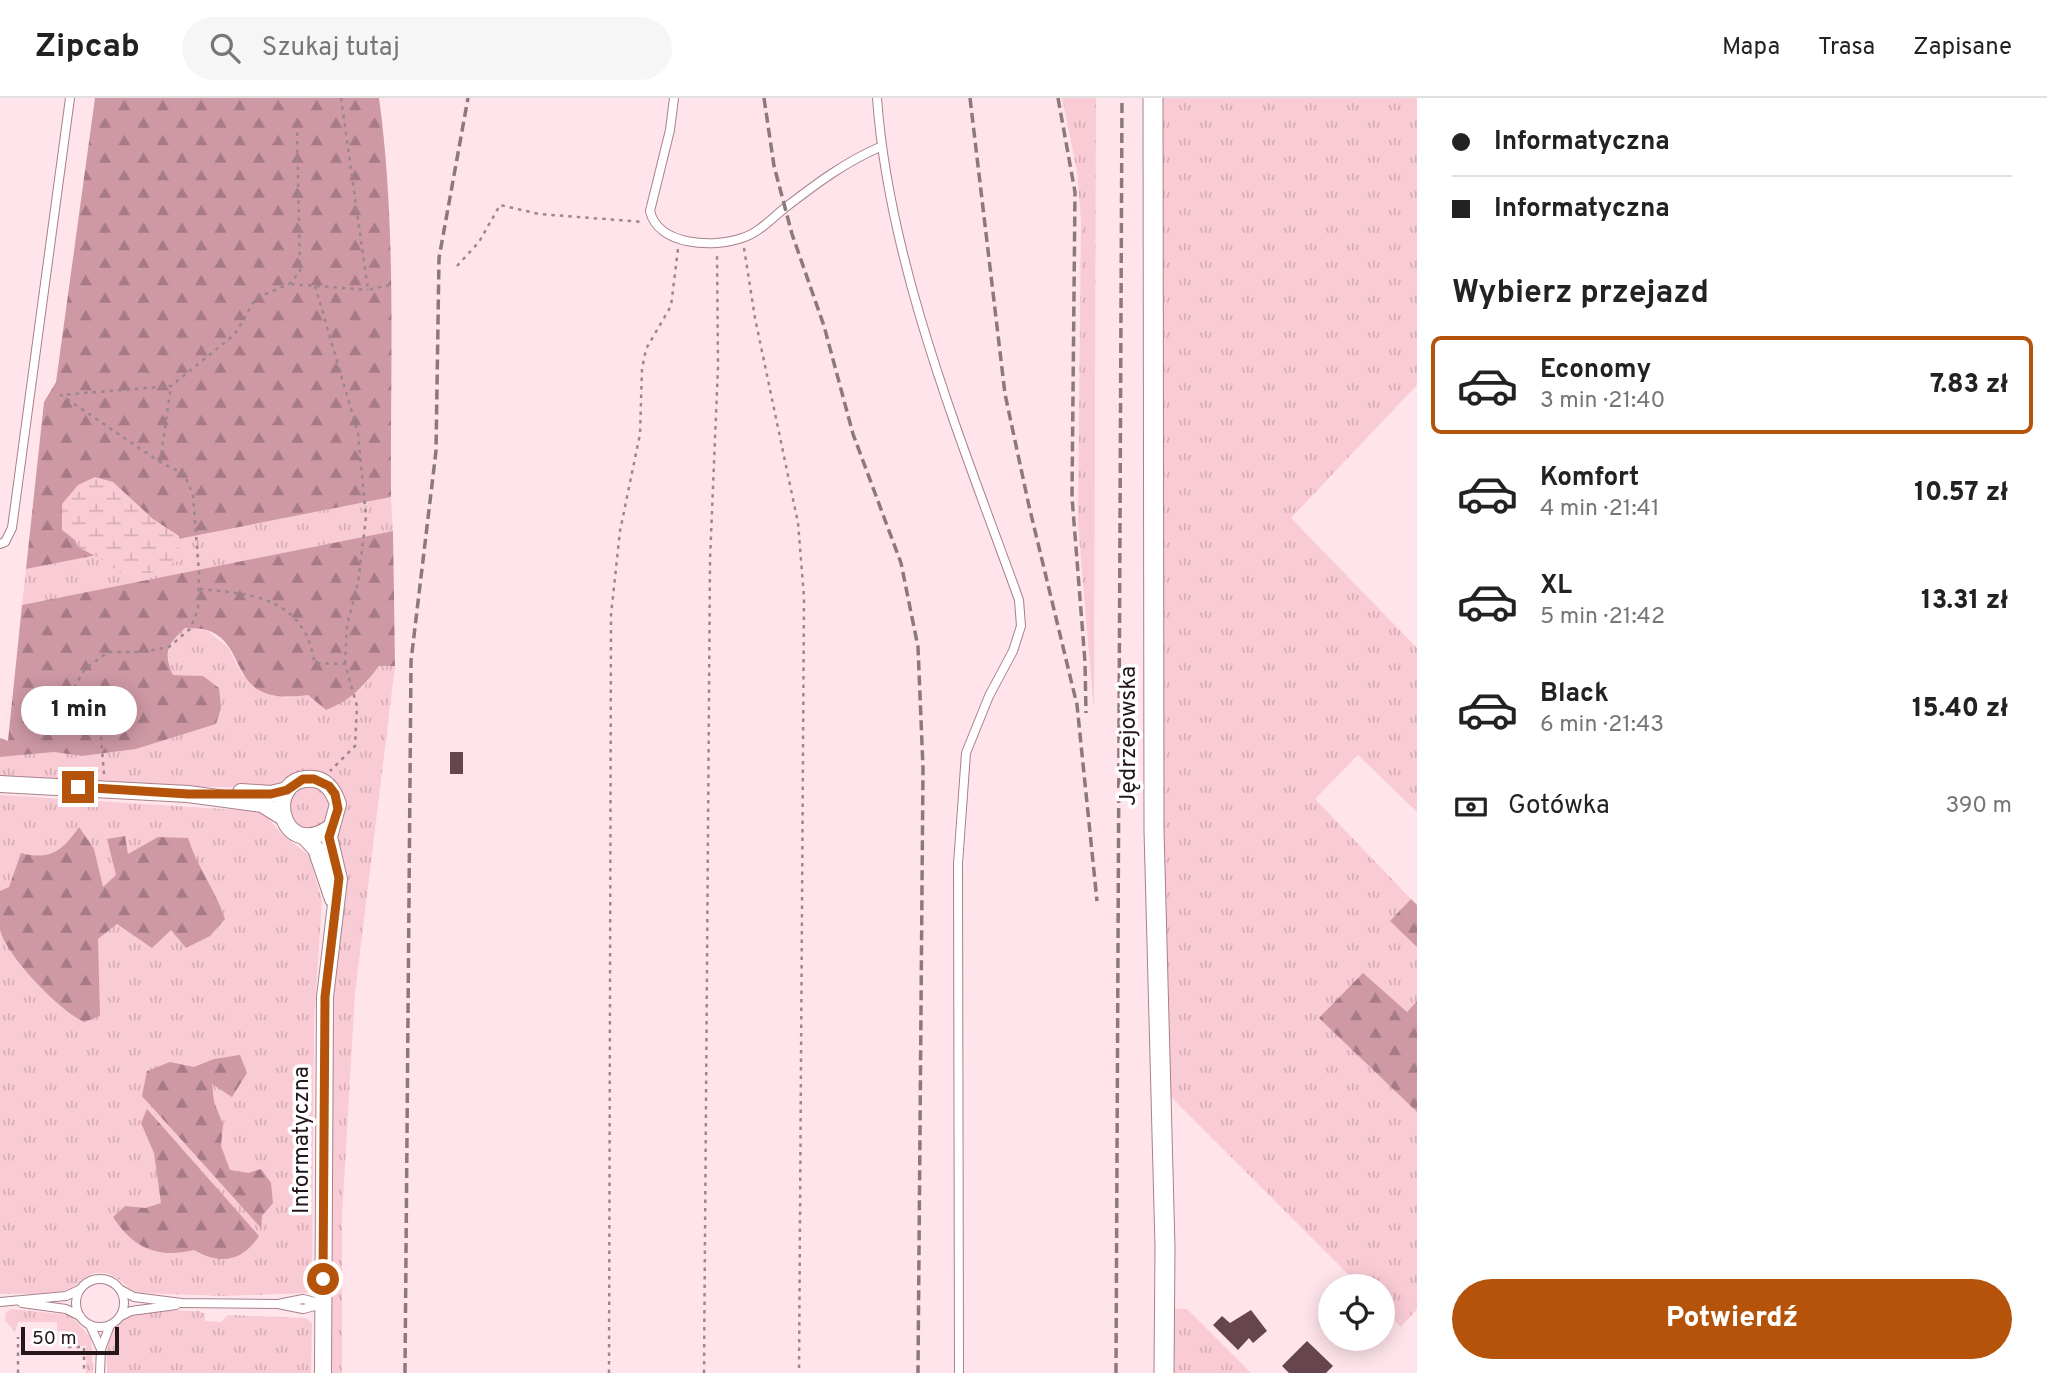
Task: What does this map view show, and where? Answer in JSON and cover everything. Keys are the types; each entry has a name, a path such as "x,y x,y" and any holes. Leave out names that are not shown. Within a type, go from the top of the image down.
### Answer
{"street":[{"name":"Jędrzejowska","path":"1153,98 1154,816 1165,1247 1164,1373"},
{"name":"Informatyczna","path":"188,794 271,794 287,790 303,779 320,781 335,794 338,804 336,820 330,828 330,846 339,878 325,997 323,1373"},
{"name":"Informatyczna","path":"0,784 188,794 262,804 283,817 294,832 303,836 316,849 334,908"},
{"path":"283,817 281,807 287,790"},
{"path":"303,836 322,834 330,828"}],"lane":[{"path":"0,544 9,536 12,528 70,98"},
{"path":"674,98 670,130 650,211 653,223 661,231 681,239 717,242 743,238 849,160 880,147"},
{"path":"877,98 880,147 904,266 1019,600 1021,626 970,744 961,799 958,864 960,1373"},
{"path":"0,1302 66,1296 80,1290 90,1281 104,1279 134,1297 182,1303 278,1304 303,1299 323,1304"},
{"path":"80,1290 76,1303 80,1316"},
{"path":"120,1316 124,1303 121,1290"},
{"path":"16,1302 66,1309 80,1316 90,1325 101,1349"},
{"path":"100,1373 101,1349 110,1325 120,1316 131,1311 182,1303"},
{"path":"90,1325 110,1325"}],"path":[{"path":"341,98 368,290"},
{"path":"104,788 104,746 100,726 75,686 85,669 108,652 142,652 169,647 190,629 198,610 199,589 193,495 184,474 160,462 61,395 172,386 235,334 256,298 289,284 300,272 297,129"},
{"path":"457,266 479,242 500,205 539,214 653,223"},
{"path":"743,238 755,318 798,523 804,597 799,1373"},
{"path":"609,1373 611,615 620,531 640,434 642,369 646,349 671,306 681,239"},
{"path":"704,1373 709,560 718,367 717,242"},
{"path":"289,284 368,290 389,285"},
{"path":"315,286 358,433 366,517 358,583 347,625 345,664 357,706 355,746 320,781"},
{"path":"160,462 172,386"},
{"path":"199,589 280,603 305,631 315,663 345,664"},
{"path":"18,1338 18,1373"},
{"path":"68,1347 84,1347 84,1373"}],"green space":[{"path":"95,98 379,98 385,147 390,247 391,497 26,569 44,402 56,382"},
{"path":"1062,98 1096,98 1094,711 1078,524 1081,221 1077,171"},
{"path":"1159,98 1417,98 1417,385 1291,518 1417,648 1417,812 1358,755 1315,799 1411,899 1391,921 1417,947 1417,1001 1407,1012 1320,1018 1417,1112 1417,1309 1401,1327 1395,1321 1395,1274 1348,1274 1168,1094 1163,971"},
{"path":"95,477 113,482 153,519 179,536 178,561 150,573 122,574 78,547 75,540 62,530 62,504 78,485"},
{"path":"391,497 393,531 22,605 26,569"},
{"path":"393,531 395,666 379,666 362,686 342,702 326,710 308,695 281,696 263,692 251,684 221,638 207,630 185,628 168,649 168,661 173,675 203,676 219,688 221,708 216,724 136,749 82,756 54,752 0,757 0,738 8,741 22,605"},
{"path":"184,628 207,630 228,647 243,676 286,698 308,695 326,710 362,688 379,666 395,666 355,993 342,1216 342,1373 329,1373 334,846 342,820 310,772 297,774 276,787 190,787 0,777 0,757 54,752 82,756 136,749 216,724 203,676 173,675 170,667 169,649"},
{"path":"309,787 323,793 329,807 323,821 309,827 295,821 289,807 295,793"},
{"path":"0,795 256,811 266,815 282,835 309,855 322,901 314,1023 312,1290 308,1293 224,1296 142,1293 136,1292 110,1274 98,1273 65,1291 0,1294"},
{"path":"79,827 94,849 103,887 116,875 107,839 125,836 128,854 158,837 188,838 225,919 210,936 186,948 171,930 152,948 117,924 98,939 100,1016 84,1022 62,1007 23,968 0,930 0,891 9,887 21,853 40,856 55,852"},
{"path":"1411,899 1417,905 1417,947 1390,921"},
{"path":"1363,973 1407,1012 1417,1001 1417,1112 1319,1018"},
{"path":"240,1055 247,1073 232,1097 212,1084 214,1102 223,1124 221,1146 230,1170 248,1173 261,1169 271,1183 273,1203 262,1216 261,1228 142,1096 147,1071 170,1062 194,1067 214,1059"},
{"path":"147,1109 259,1236 238,1256 213,1258 194,1250 158,1252 129,1236 113,1217 125,1206 145,1208 161,1203 154,1153 141,1123"},
{"path":"12,1309 71,1315 91,1338 93,1373 86,1373 86,1346 73,1346 69,1337 57,1330 57,1322 18,1322 15,1332 5,1321 6,1312"},
{"path":"1172,1309 1187,1309 1251,1373 1172,1373"},
{"path":"199,1311 205,1314 205,1321 221,1322 228,1315 306,1318 312,1323 311,1373 107,1373 109,1339 123,1320 147,1312"}],"building":[{"path":"450,752 463,752 463,774 450,774"},
{"path":"1251,1310 1267,1331 1253,1343 1249,1338 1238,1350 1213,1325 1222,1316 1230,1323"},
{"path":"1307,1341 1333,1366 1326,1373 1289,1373 1282,1366"}],"railway":[{"path":"405,1373 411,661 436,451 439,258 468,98"},
{"path":"764,98 774,166 792,234 824,326 853,434 901,563 918,647 923,768 918,1373"},
{"path":"970,98 1005,394 1077,705 1097,901"},
{"path":"1058,98 1075,192 1072,497 1085,662 1086,713"},
{"path":"1116,1373 1122,98"}],"route":[{"path":"78,787 188,794 271,794 287,790 303,779 314,779 329,786 335,794 338,809 329,837 339,878 325,997 323,1279"}]}
